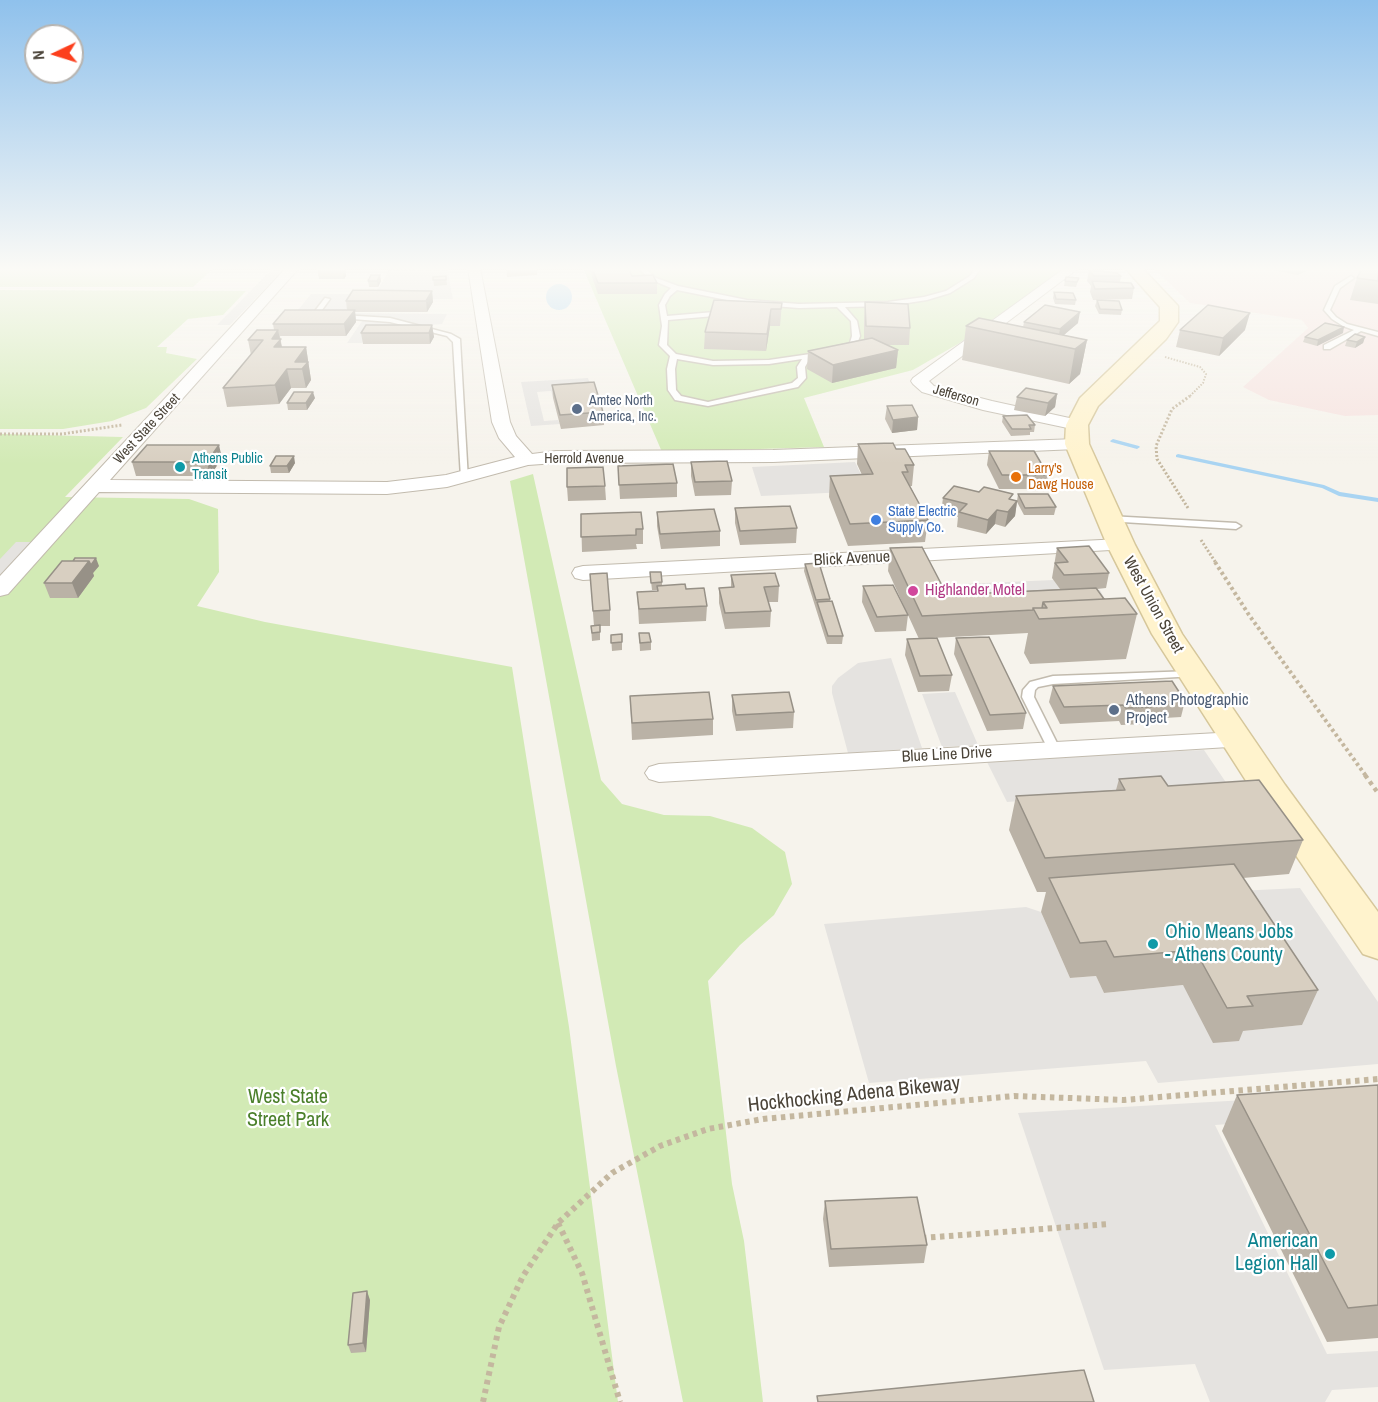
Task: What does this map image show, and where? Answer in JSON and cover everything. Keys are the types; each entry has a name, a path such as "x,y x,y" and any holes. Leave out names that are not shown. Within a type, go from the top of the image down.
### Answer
{"main road":[{"path":"1077,435 1094,395 1160,333"},
{"name":"West Union Street","path":"1077,435 1115,532 1167,634 1236,740 1378,943"}],"street":[{"name":"West State Street","path":"0,589 234,333"},
{"path":"485,333 501,422 508,438 527,460"},
{"name":"Jefferson","path":"984,333 919,381 928,388 1077,435"},
{"name":"Herrold Avenue","path":"95,486 387,488 465,478 527,460 556,457 637,459 773,456 1077,435"},
{"name":"Blick Avenue","path":"583,573 1115,532"},
{"name":"Blue Line Drive","path":"659,773 1236,740"}],"lane":[{"path":"443,333 457,341 465,478"},
{"path":"663,333 663,345 674,356 713,363 806,358 828,353"},
{"path":"839,350 852,347 856,333"},
{"path":"1327,347 1352,333"},
{"path":"674,356 671,369 672,390 678,398 708,404 795,385 802,378 801,367 806,358"},
{"path":"1115,532 1193,525 1236,526"},
{"path":"1054,749 1028,697 1029,690 1034,684 1053,680 1192,674"}],"path":[{"path":"1166,354 1169,358 1203,368 1206,374 1203,383 1184,402 1172,409 1156,446 1157,459 1186,501 1193,525 1249,615 1378,794"},
{"path":"0,434 62,434 155,421"},
{"name":"Hockhocking Adena Bikeway","path":"483,1402 499,1327 524,1276 558,1223 612,1173 660,1146 708,1129 763,1119 1014,1096 1124,1100 1378,1079"},
{"path":"558,1223 582,1273 620,1402"},
{"path":"918,1238 1109,1224"}],"shaded area":[{"path":"354,333 427,333 426,336 367,336 362,343 347,343"},
{"path":"1302,333 1378,333 1378,415 1345,416 1269,400 1243,387"},
{"path":"588,378 594,395 553,398 551,391 537,392 544,421 558,420 560,424 531,426 521,382"},
{"path":"855,462 869,491 761,496 752,467"},
{"path":"16,542 33,542 0,578 0,559"},
{"path":"1054,580 1061,590 1100,590 1111,610 955,618 940,585"},
{"path":"891,658 922,748 848,753 832,686 838,678 858,663"},
{"path":"955,692 978,745 942,747 922,694"},
{"path":"1204,750 1246,812 1033,800 1007,802 986,760"},
{"path":"1300,888 1378,1002 1378,1064 1158,1083 1146,1061 869,1083 824,924 1026,907 1041,912 1070,978 1096,976 1104,993 1183,985 1233,1032 1302,1025 1217,892"},
{"path":"1298,1097 1300,1119 1215,1125 1327,1354 1378,1351 1378,1387 1332,1390 1325,1402 1210,1402 1195,1364 1104,1370 1018,1113"}],"green space":[{"path":"0,333 172,333 157,347 167,347 166,353 197,359 146,408 112,421 63,429 0,429"},
{"path":"611,333 973,333 913,370 804,398 824,447 662,452"},
{"name":"West State Street Park","path":"0,434 123,437 65,497 189,499 218,509 219,572 197,606 265,622 512,667 569,1027 618,1402 0,1402"},
{"path":"533,474 601,780 622,804 664,815 710,816 752,828 785,852 792,884 774,915 740,945 708,981 732,1184 744,1241 763,1402 683,1402 616,1066 510,481"}],"building":[{"path":"254,333 276,333 272,339 281,339 274,347 306,347 295,362 308,362 302,369 287,369 275,385 223,388 263,340 248,340"},
{"path":"1001,333 1055,333 1087,340 1075,349"},
{"path":"1198,333 1228,333 1223,338"},
{"path":"1310,333 1331,333 1318,340 1305,337"},
{"path":"1355,334 1365,337 1357,342 1347,340"},
{"path":"872,338 898,350 833,365 808,351"},
{"path":"594,382 603,412 560,415 552,385"},
{"path":"1026,388 1057,394 1048,403 1017,397"},
{"path":"294,392 313,392 306,403 287,403"},
{"path":"912,405 918,417 893,420 887,406"},
{"path":"1027,415 1035,425 1029,425 1031,429 1012,429 1003,416"},
{"path":"893,443 896,449 905,449 914,465 905,465 908,472 902,472 928,520 850,524 830,476 873,474 858,444"},
{"path":"147,445 219,445 207,462 132,462"},
{"path":"989,451 1034,451 1048,475 1002,475"},
{"path":"276,456 294,456 287,466 270,466"},
{"path":"727,461 732,481 695,482 691,462"},
{"path":"673,464 677,483 619,485 618,466"},
{"path":"603,467 605,486 567,487 567,468"},
{"path":"954,486 979,492 984,487 1013,494 1009,499 1017,501 1008,512 997,510 988,520 959,512 967,504 943,498"},
{"path":"1018,494 1048,494 1056,507 1025,508"},
{"path":"790,506 797,528 740,531 735,508"},
{"path":"714,509 720,531 660,534 657,512"},
{"path":"641,512 643,529 636,529 636,535 581,537 581,514"},
{"path":"1089,546 1109,573 1064,575 1055,563 1068,562 1057,548"},
{"path":"922,547 947,595 1096,588 1104,599 1043,602 1042,608 1033,608 1033,610 922,616 890,548"},
{"path":"75,558 96,558 91,565 89,561 73,561"},
{"path":"62,561 89,561 72,583 44,583"},
{"path":"819,563 830,599 816,600 805,564"},
{"path":"650,572 661,572 662,582 651,583"},
{"path":"607,573 610,610 593,611 590,574"},
{"path":"775,573 779,586 764,587 771,611 725,613 719,588 734,587 731,575"},
{"path":"685,584 686,589 704,588 707,606 639,609 637,592 658,591 657,586"},
{"path":"893,585 908,615 877,617 863,586"},
{"path":"1125,598 1137,614 1039,619 1033,608 1047,608 1043,602"},
{"path":"832,601 843,636 828,636 817,602"},
{"path":"600,625 600,632 592,633 591,626"},
{"path":"639,633 649,633 651,642 640,643"},
{"path":"622,634 622,642 611,643 611,635"},
{"path":"989,637 1026,713 990,715 956,638"},
{"path":"937,638 952,675 920,676 907,639"},
{"path":"1172,681 1185,701 1148,703 1151,707 1126,708 1123,705 1064,707 1053,686"},
{"path":"709,692 713,719 632,723 630,696"},
{"path":"789,692 794,712 736,715 732,695"},
{"path":"1161,776 1168,786 1259,780 1303,840 1045,858 1016,796 1125,790 1119,779"},
{"path":"1234,864 1318,990 1247,996 1253,1006 1227,1008 1195,950 1114,957 1106,941 1080,943 1049,878"},
{"name":"American Legion Hall","path":"1378,1085 1378,1305 1348,1308 1237,1095"},
{"path":"917,1197 927,1245 831,1249 825,1201"},
{"path":"367,1291 363,1343 348,1345 353,1293"},
{"path":"1084,1370 1094,1402 818,1402 817,1396"}],"waterway":[{"path":"1113,441 1137,447"},
{"path":"1178,456 1324,487 1339,494 1378,500"}],"place":[{"name":"Amtec North America, Inc.","path":"577,409"},
{"name":"Athens Public Transit","path":"180,467"},
{"name":"Larry's Dawg House","path":"1016,477"},
{"name":"State Electric Supply Co.","path":"876,520"},
{"name":"Highlander Motel","path":"913,591"},
{"name":"Athens Photographic Project","path":"1114,710"},
{"name":"Ohio Means Jobs - Athens County","path":"1153,944"},
{"name":"American Legion Hall","path":"1330,1254"}]}
